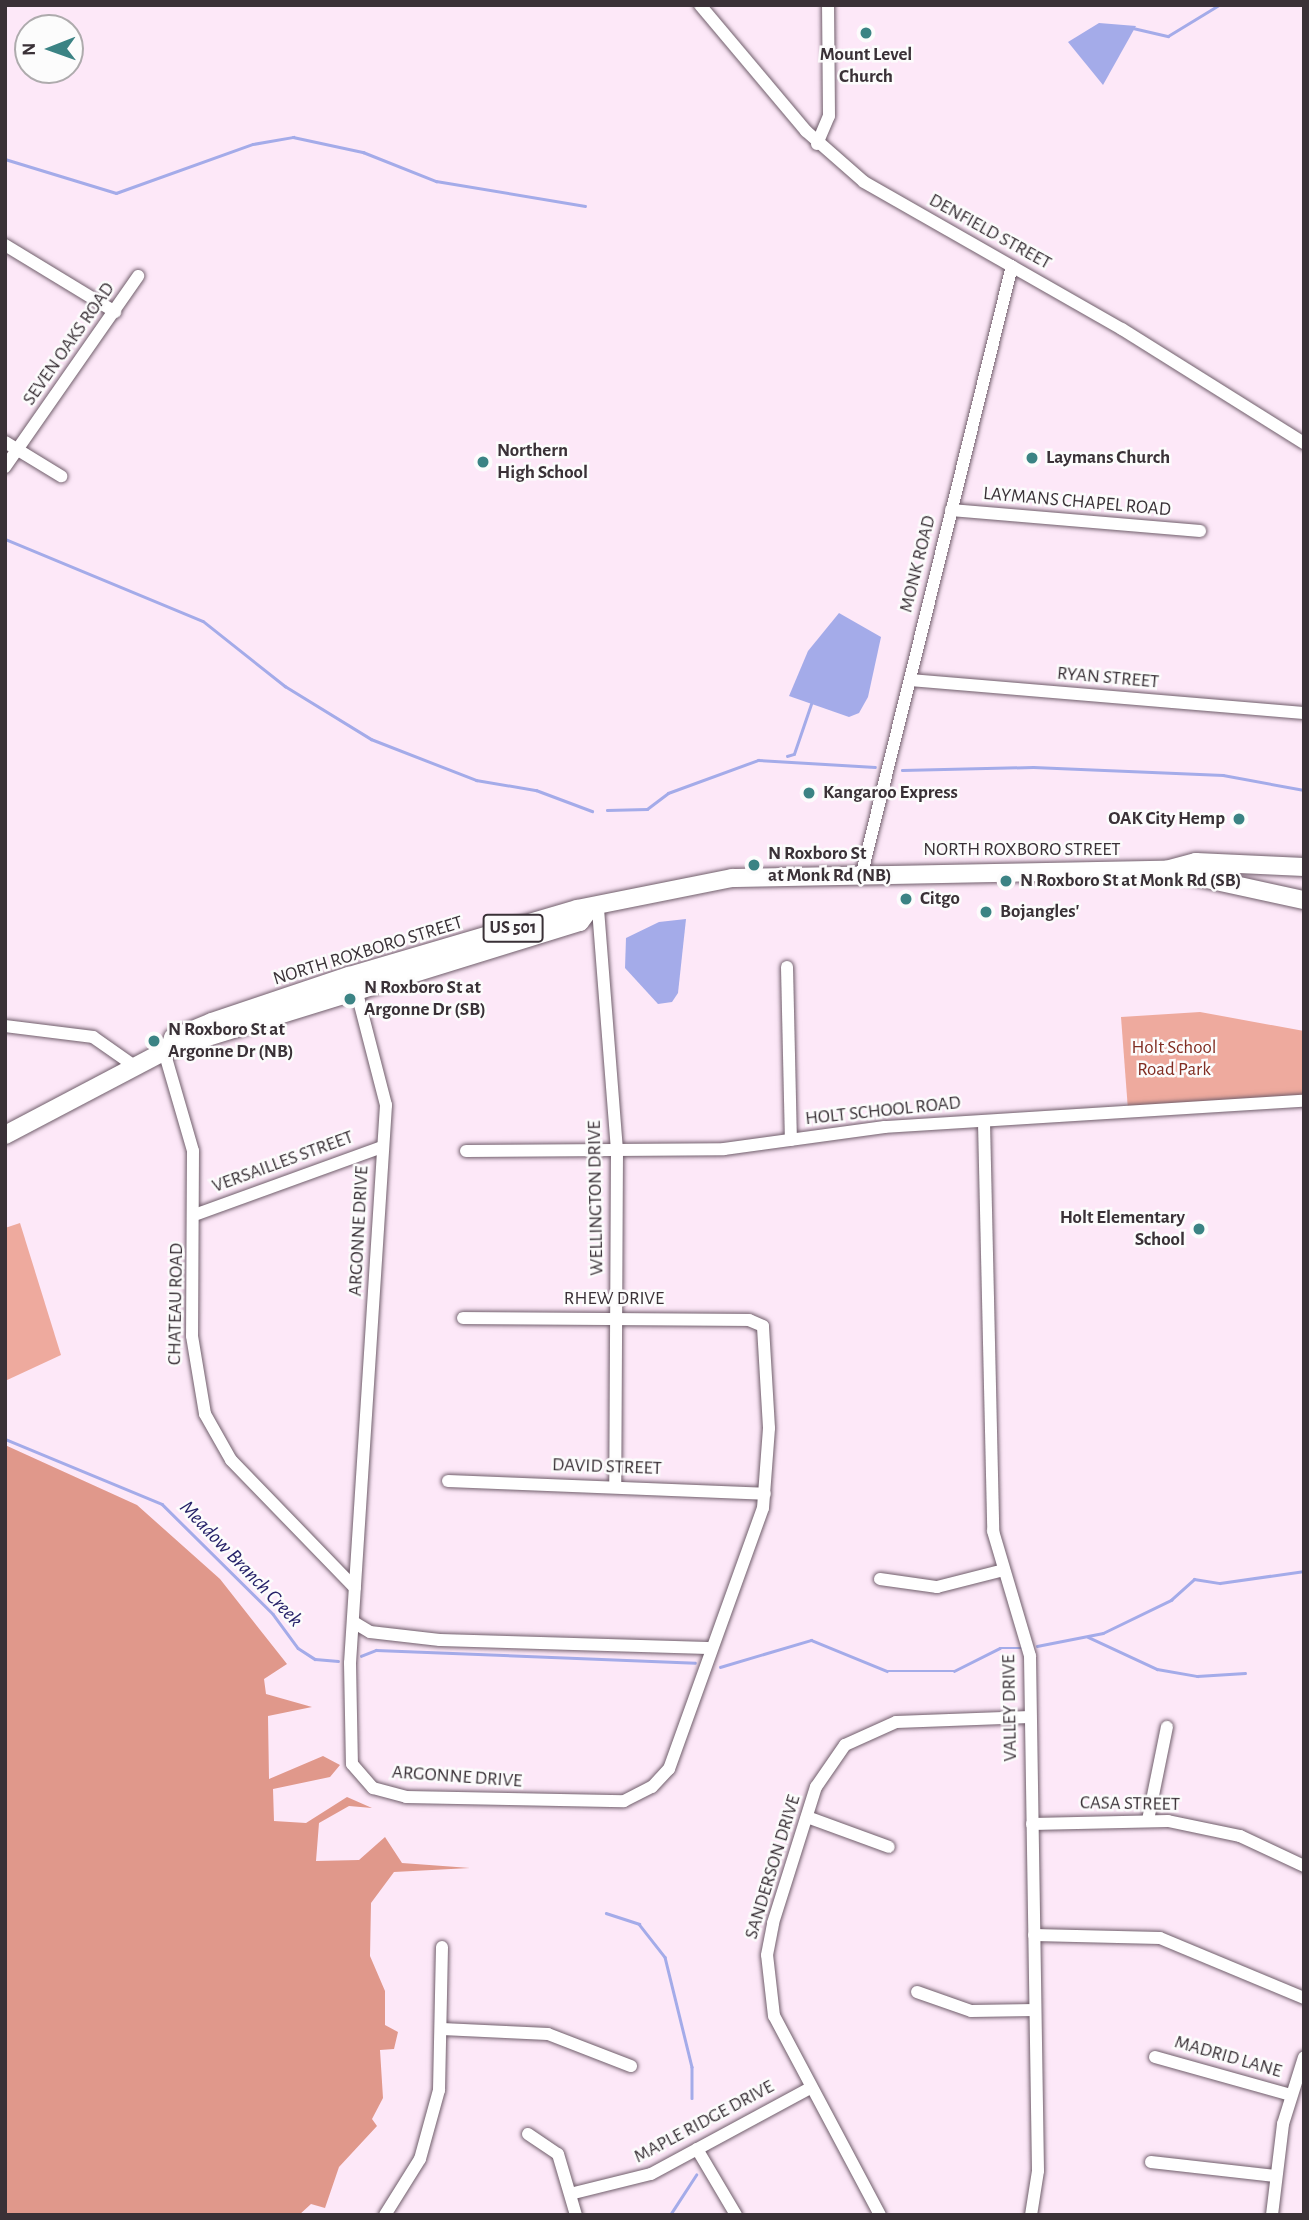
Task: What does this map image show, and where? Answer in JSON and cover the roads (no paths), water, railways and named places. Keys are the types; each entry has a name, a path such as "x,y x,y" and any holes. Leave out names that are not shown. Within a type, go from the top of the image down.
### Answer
{"highway":[{"name":"NORTH ROXBORO STREET","path":"1166,870 1196,862 1304,867"},
{"name":"NORTH ROXBORO STREET","path":"5,1135 133,1065 166,1050 282,1014 360,982 422,962 426,954 577,909 593,911 732,878 862,873 1166,870 1304,900"},
{"name":"NORTH ROXBORO STREET","path":"166,1050 173,1038 202,1026 580,922 593,911"}],"street":[{"name":"DENFIELD STREET","path":"700,5 817,144 873,187 1012,266 1304,443"},
{"path":"817,144 829,116 828,5"},
{"path":"5,245 50,267 115,312"},
{"name":"MONK ROAD","path":"862,873 1012,266"},
{"name":"SEVEN OAKS ROAD","path":"5,467 138,276"},
{"path":"5,442 61,476"},
{"name":"LAYMANS CHAPEL ROAD","path":"951,510 1200,531"},
{"name":"RYAN STREET","path":"909,680 1304,713"},
{"name":"WELLINGTON DRIVE","path":"593,911 617,1152 615,1487"},
{"path":"787,967 791,1140"},
{"name":"ARGONNE DRIVE","path":"353,985 384,1082 347,1742 352,1764 373,1788 406,1797 608,1804 632,1798 669,1769 708,1647 765,1494 769,1427 763,1326"},
{"path":"5,1026 93,1037 133,1065"},
{"name":"CHATEAU ROAD","path":"166,1050 187,1118 197,1214 192,1336 197,1389 210,1426 249,1481 355,1588"},
{"name":"HOLT SCHOOL ROAD","path":"466,1151 617,1152 791,1140 984,1122 1304,1101"},
{"name":"VALLEY DRIVE","path":"984,1122 993,1531 1000,1571 1027,1640 1038,2171 1031,2215"},
{"name":"VERSAILLES STREET","path":"197,1214 382,1147"},
{"name":"RHEW DRIVE","path":"463,1318 748,1320 763,1326"},
{"name":"DAVID STREET","path":"448,1482 765,1494"},
{"path":"880,1579 937,1587 1000,1571"},
{"path":"355,1623 369,1632 440,1640 708,1647"},
{"name":"SANDERSON DRIVE","path":"880,2215 774,2016 767,1955 807,1817 830,1763 864,1734 907,1720 1030,1717"},
{"path":"1148,1820 1167,1727"},
{"path":"807,1817 889,1847"},
{"name":"CASA STREET","path":"1032,1824 1148,1820 1220,1830 1304,1866"},
{"path":"1034,1935 1160,1938 1304,1998"},
{"path":"385,2215 420,2159 432,2121 442,2029 442,1947"},
{"path":"917,1992 971,2011 1035,2010"},
{"path":"442,2029 548,2034 631,2066"},
{"name":"MADRID LANE","path":"1155,2057 1291,2095"},
{"path":"1272,2215 1275,2176 1291,2095 1304,2057"},
{"name":"MAPLE RIDGE DRIVE","path":"573,2193 630,2182 810,2088"},
{"path":"528,2134 558,2154 573,2193 576,2215"},
{"path":"697,2148 736,2215"},
{"path":"1152,2162 1275,2176"}],"water":[{"path":"1099,23 1136,26 1103,85 1068,42"},
{"path":"839,613 881,637 868,697 859,713 849,717 789,696 808,651"},
{"path":"686,919 678,993 672,1002 658,1004 625,968 626,938 659,922"}],"waterway":[{"path":"1133,28 1168,36 1219,5"},
{"path":"5,159 116,193 253,144 293,137 363,152 436,181 585,206"},
{"path":"5,539 203,621 285,686 371,739 476,780 536,790 592,811"},
{"path":"787,756 794,754 811,704"},
{"path":"607,810 647,809 668,793 758,760 875,767"},
{"path":"902,770 1033,767 1223,775 1304,790"},
{"name":"Meadow Branch Creek","path":"5,1439 162,1504 273,1614 298,1648 315,1659 338,1661"},
{"path":"1037,1646 1103,1633 1171,1600 1194,1579 1220,1583 1304,1571"},
{"path":"1088,1637 1157,1669 1197,1676 1245,1673"},
{"path":"720,1667 811,1640 887,1671 954,1671 1000,1648 1021,1648"},
{"name":"Meadow Branch Creek","path":"361,1656 376,1650 695,1663"},
{"path":"606,1913 639,1924 665,1957 692,2067 692,2098"},
{"path":"670,2215 696,2175"}],"place":[{"name":"Mount Level Church","path":"866,33"},
{"name":"Laymans Church","path":"1032,458"},
{"name":"Northern High School","path":"483,462"},
{"name":"Kangaroo Express","path":"809,793"},
{"name":"OAK City Hemp","path":"1239,819"},
{"name":"N Roxboro St at Monk Rd (NB)","path":"754,865"},
{"name":"N Roxboro St at Monk Rd (SB)","path":"1006,881"},
{"name":"Citgo","path":"906,899"},
{"name":"Bojangles'","path":"986,912"},
{"name":"N Roxboro St at Argonne Dr (SB)","path":"350,999"},
{"name":"N Roxboro St at Argonne Dr (NB)","path":"154,1041"},
{"name":"Holt Elementary School","path":"1199,1229"}],"park label":[{"name":"Holt School Road Park","path":"1174,1059"}]}
